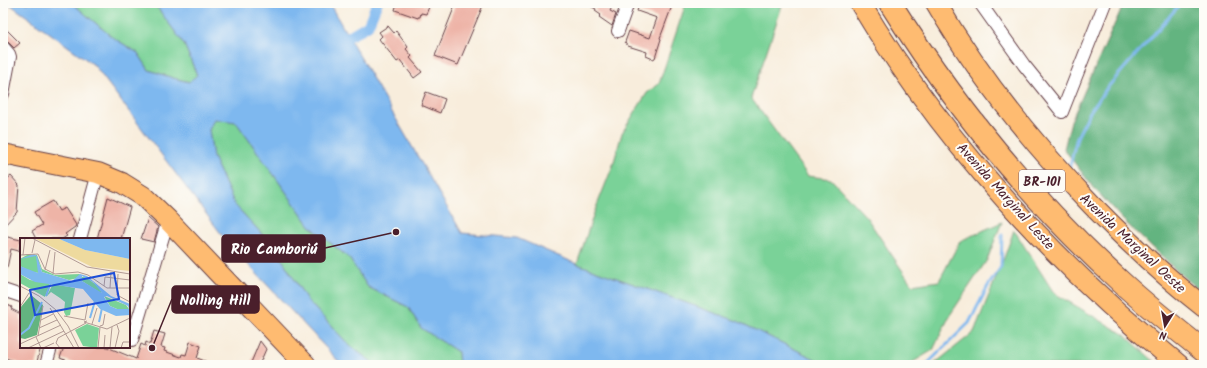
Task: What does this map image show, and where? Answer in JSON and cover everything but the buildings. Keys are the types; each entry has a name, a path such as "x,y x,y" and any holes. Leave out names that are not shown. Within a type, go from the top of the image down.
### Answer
{"highway":[{"name":"BR-101","path":"904,3 978,105 1032,171 1096,239 1170,306 1204,332"},
{"name":"BR-101","path":"904,3 930,62 952,94 1001,156 1057,219 1120,281 1204,351"}],"main road":[{"name":"Avenida Marginal Leste","path":"860,3 907,76 953,137 993,185 1036,233 1079,276 1179,365"},
{"name":"Avenida Marginal Oeste","path":"936,3 974,63 998,97 1043,152 1114,228 1155,266 1204,307"},
{"path":"3,154 98,173 110,177 133,189 152,204 168,220 306,365"}],"street":[{"path":"618,31 628,3"},
{"path":"980,3 1024,65 1062,112 1105,3"},
{"path":"3,47 10,57 3,94"},
{"path":"80,238 98,173"},
{"path":"131,339 168,220"},
{"path":"3,290 20,296"},
{"path":"46,365 51,348"}],"green space":[{"path":"72,3 154,3 184,44 197,75 190,82 149,70 138,53 112,37"},
{"path":"686,3 783,3 751,98 808,176 831,179 867,218 912,285 939,281 960,241 1002,222 987,260 950,315 933,350 908,365 827,365 737,321 577,264 594,213 613,165 622,133 647,93 659,84"},
{"path":"1124,3 1204,3 1204,293 1189,282 1124,221 1092,186 1064,149 1071,121"},
{"path":"214,119 236,122 311,227 349,258 368,287 408,307 421,328 458,352 459,365 376,365 350,346 307,300 275,248 235,205 213,157 209,130"},
{"path":"1014,230 1054,293 1125,335 1158,365 933,365 974,332"}],"water":[{"path":"8,3 72,3 112,37 138,53 149,70 189,82 197,75 184,44 154,3 329,3 462,233 517,238 577,264 737,321 827,365 459,365 458,352 421,328 408,307 368,287 349,258 311,227 236,122 214,119 209,130 213,157 235,205 275,248 307,300 350,346 376,365 342,365 228,243 94,65"}],"waterway":[{"path":"336,44 368,25 377,3"},
{"path":"1069,169 1077,137 1091,110 1107,88 1181,3"},
{"path":"926,365 969,323 988,286 1001,267 1002,235"}],"place":[{"name":"Rio Camboriú","path":"396,232"},
{"name":"Nolling Hill","path":"152,348"}]}
